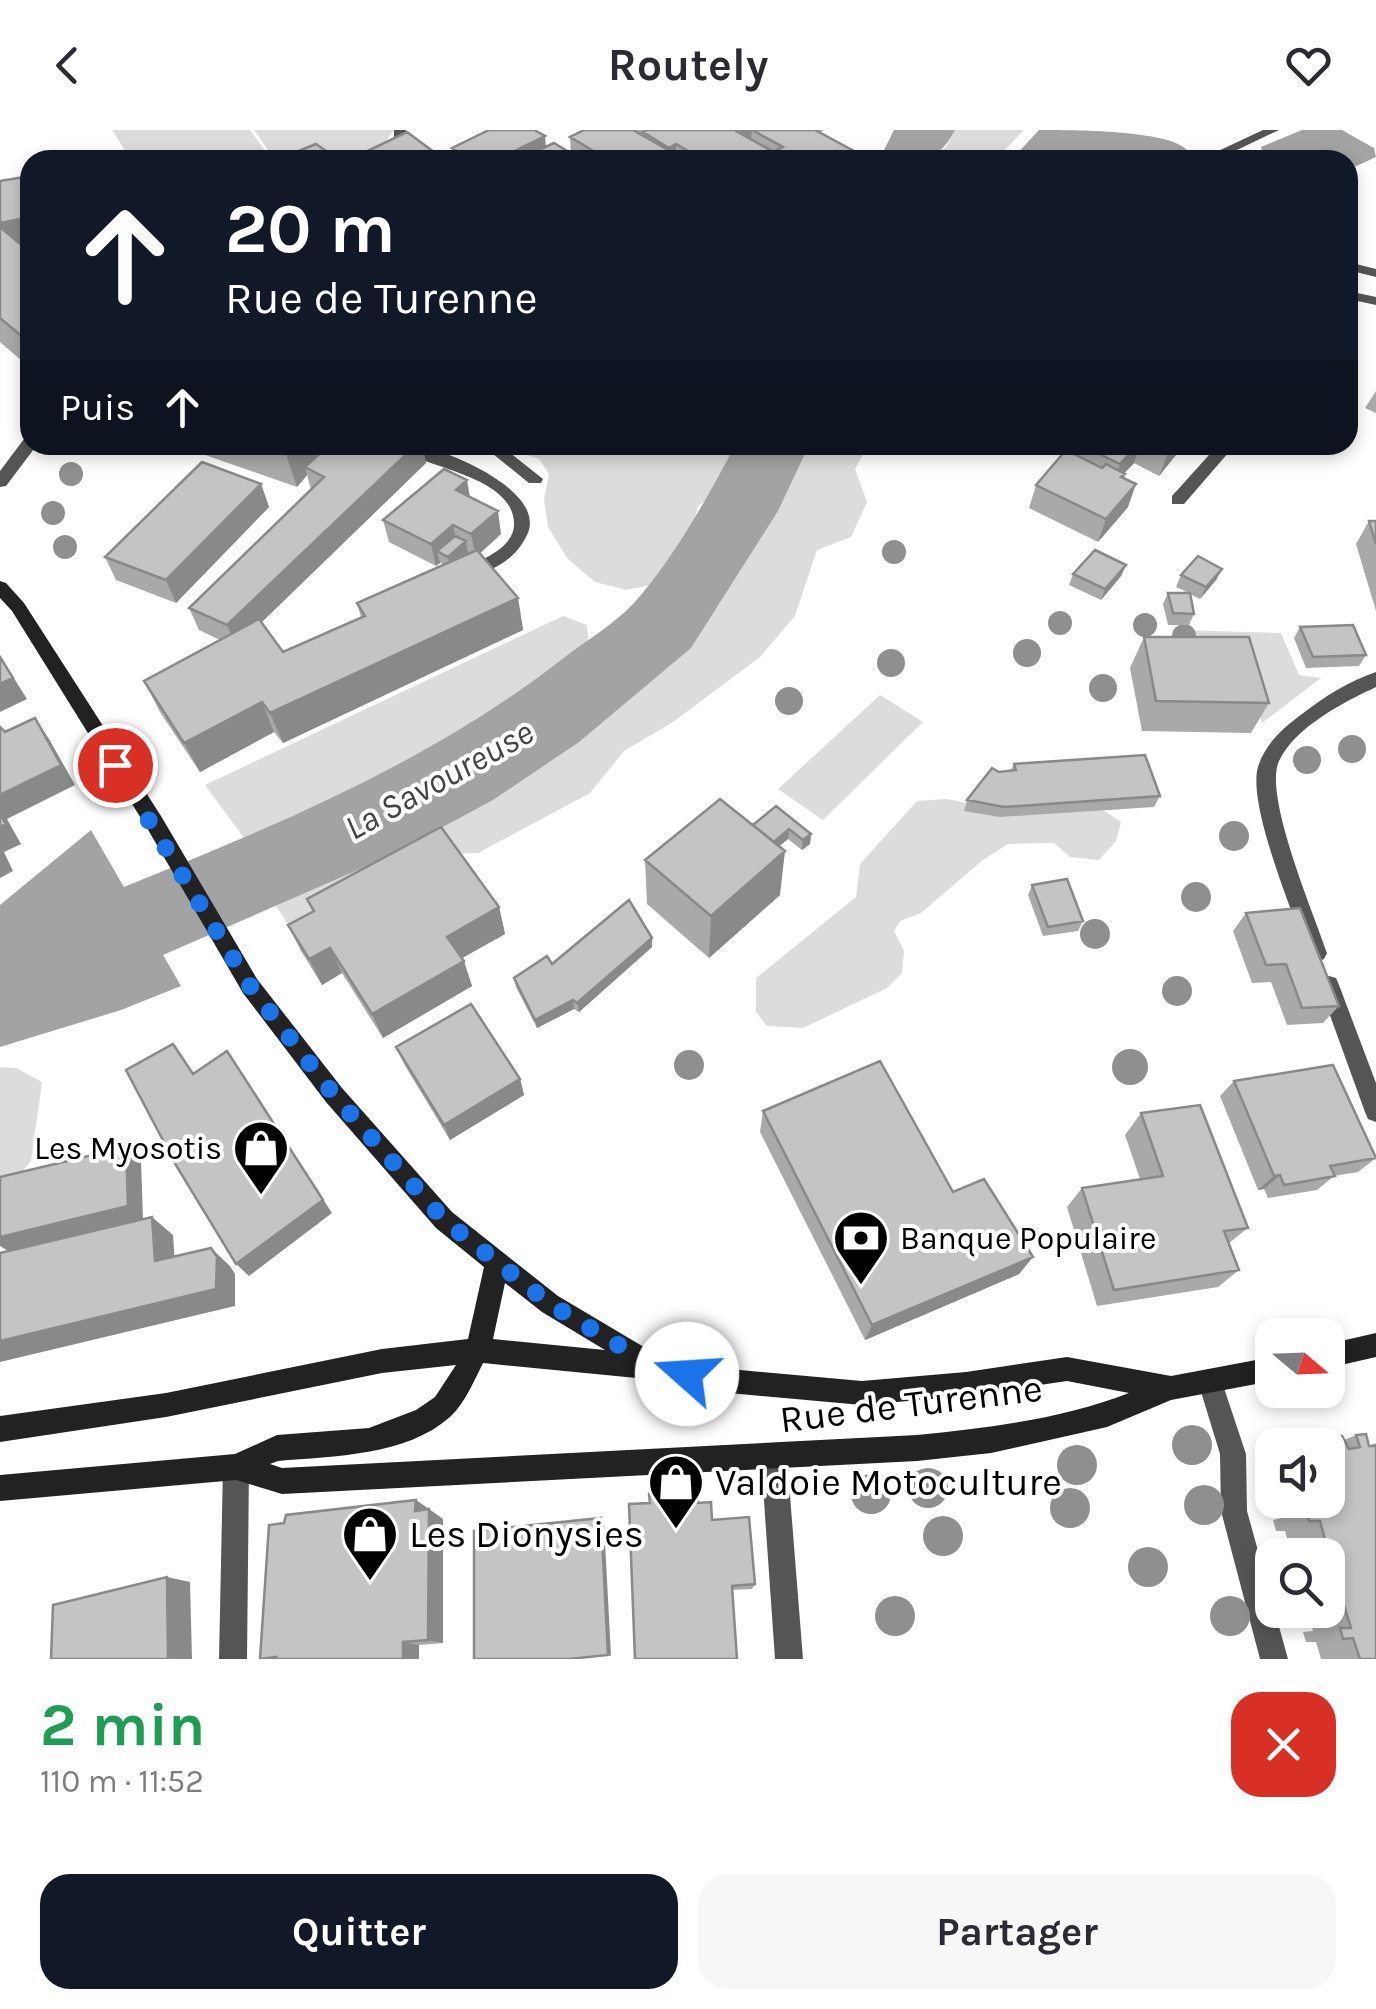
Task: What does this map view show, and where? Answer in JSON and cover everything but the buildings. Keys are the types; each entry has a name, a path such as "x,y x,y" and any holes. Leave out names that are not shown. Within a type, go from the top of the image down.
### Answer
{"main road":[{"path":"0,587 18,607 154,822 250,986 334,1095 444,1220 550,1304 657,1368"},
{"path":"0,1488 236,1467 276,1448 369,1441 424,1420 444,1406 476,1350 484,1332 497,1264"},
{"path":"1345,1352 1376,1345"},
{"path":"0,1430 166,1404 382,1361 476,1350 657,1368"},
{"name":"Rue de Turenne","path":"657,1368 718,1380 862,1393 966,1384 1067,1369 1171,1388"},
{"name":"Rue de Turenne","path":"236,1467 282,1481 568,1464 774,1458 991,1440 1107,1414 1171,1388 1255,1372"}],"street":[{"path":"1227,150 1272,130"},
{"path":"0,482 21,455"},
{"path":"425,455 482,478 515,498 524,513 522,532 511,549 456,580"},
{"path":"503,455 535,479"},
{"path":"1178,500 1218,455"},
{"path":"1376,679 1349,691 1288,736 1268,760 1264,790 1316,951 1376,1112"},
{"path":"1210,1382 1233,1454 1234,1511 1274,1659"},
{"path":"774,1458 789,1659"},
{"path":"233,1659 236,1467"}],"shaded area":[{"path":"112,130 250,130 265,150 125,150"},
{"path":"254,130 394,130 374,150 268,150"},
{"path":"894,130 955,130 940,150 884,150"},
{"path":"955,130 1024,130 1005,150 942,150"},
{"path":"1039,130 1141,135 1177,143 1187,150 1020,150"},
{"path":"1302,130 1342,130 1374,148 1376,157 1358,165 1358,150 1261,147"},
{"path":"528,455 744,455 725,486 698,506 688,544 651,585 626,590 595,582 567,558 548,527 544,499 549,474 539,459"},
{"path":"768,455 863,455 855,469 867,502 851,537 817,550 795,616 760,657 673,722 624,751 590,793 478,853 447,854 294,933 271,899 302,875 413,838 463,802 556,747 572,723 617,681 652,666 679,647 698,594 729,566 735,527 769,475"},
{"path":"563,616 587,625 590,656 547,698 397,785 247,842 205,785"},
{"path":"1181,630 1281,633 1299,675 1321,678 1262,723 1246,664 1187,665"},
{"path":"880,695 923,722 823,820 778,789"},
{"path":"947,799 988,807 1093,803 1121,822 1116,841 1099,860 1070,857 1054,843 1008,844 921,913 900,921 894,931 904,951 902,973 887,988 803,1028 767,1026 756,1012 756,978 856,897 860,864 917,801"},
{"path":"91,830 181,986 121,1010 0,1047 0,905"},
{"path":"0,1067 16,1068 42,1082 31,1161 0,1199"}],"waterway":[{"name":"La Savoureuse","path":"0,982 350,832 461,775 548,718 662,626 739,511 767,455"}],"place":[{"name":"Les Myosotis","path":"261,1197"},
{"name":"Banque Populaire","path":"861,1287"},
{"name":"Valdoie Motoculture","path":"676,1531"},
{"name":"Les Dionysies","path":"370,1583"}],"route":[{"path":"115,765 154,822 250,986 334,1095 444,1220 550,1304 657,1368 687,1374"}]}
